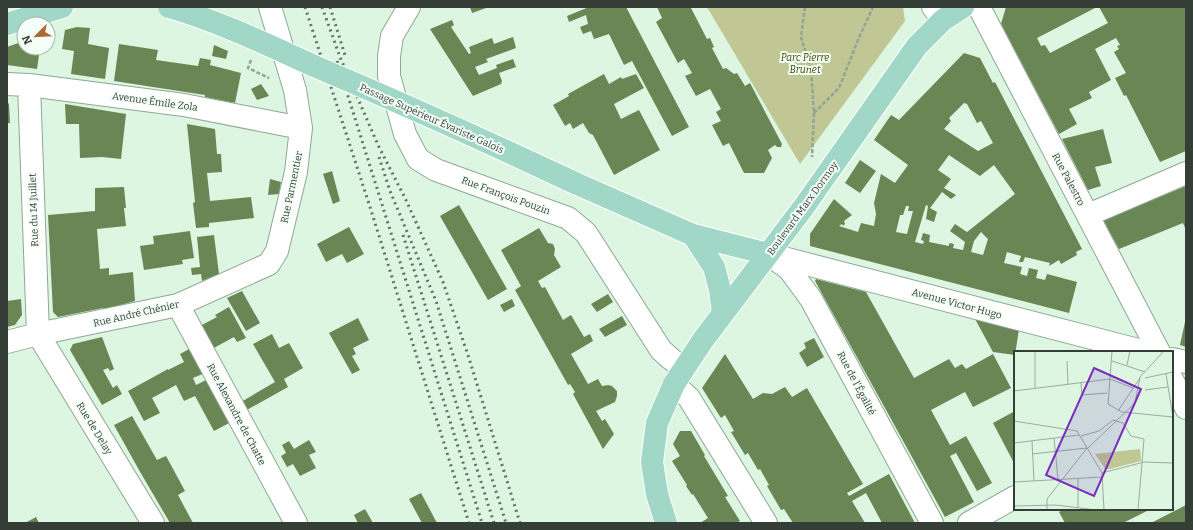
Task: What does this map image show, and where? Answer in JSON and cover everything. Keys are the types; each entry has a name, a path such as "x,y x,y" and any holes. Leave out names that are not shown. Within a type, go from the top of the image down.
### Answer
{"main road":[{"path":"7,24 62,7"},
{"name":"Passage Supérieur Évariste Galois","path":"169,7 188,12 331,72 693,235 768,254"},
{"name":"Boulevard Marx Dormoy","path":"666,523 658,494 652,462 657,423 679,376 723,314 803,208 917,46 938,13 963,7"},
{"path":"693,235 714,267 720,290 723,314"}],"street":[{"name":"Rue Parmentier","path":"270,7 295,90 301,128 296,172 277,251"},
{"name":"Rue François Pouzin","path":"409,7 392,36 389,56 389,76 405,134 418,159 436,170 568,218 586,233 661,350 671,359 689,398 766,523"},
{"name":"Rue Palestro","path":"979,7 1159,351"},
{"name":"Avenue Émile Zola","path":"7,84 29,85 184,105 301,128"},
{"name":"Rue du 14 Juillet","path":"29,85 38,334"},
{"path":"1088,215 1186,173"},
{"name":"Rue André Chénier","path":"7,342 38,334 178,305 269,264 277,251"},
{"name":"Avenue Victor Hugo","path":"768,254 1142,351"},
{"name":"Rue de l'Égalité","path":"768,254 789,269 811,299 932,523"},
{"name":"Rue Alexandre de Chatte","path":"178,305 296,523"},
{"name":"Rue de Delay","path":"38,334 153,523"},
{"path":"1173,359 1186,362"},
{"path":"1173,382 1180,407"},
{"path":"969,523 1014,498"}],"path":[{"path":"805,7 801,37 811,70 814,113 811,159"},
{"path":"814,113 839,88 873,7"}],"green space":[{"name":"Parc Pierre Brunet","path":"707,7 903,7 905,21 800,164"}],"building":[{"path":"470,7 489,7 472,13"},
{"path":"589,7 626,7 689,127 672,136 632,61 624,65 609,34 594,39 591,31 583,34 580,27 588,24 586,15 569,22 567,16"},
{"path":"657,7 694,7 691,8 707,39 710,38 714,47 712,48 723,69 726,68 734,74 737,73 745,86 750,83 782,144 781,147 777,147 775,145 768,150 772,158 764,173 744,173 729,143 723,146 712,125 721,121 716,112 721,109 710,89 696,96 685,76 692,73 684,59 678,63 656,22 662,18"},
{"path":"1006,7 1097,7 1037,38 1041,46 1045,45 1050,53 1108,23 1099,7 1186,7 1186,151 1160,162 1126,95 1124,96 1115,78 1126,73 1114,52 1119,49 1117,46 1120,45 1116,38 1095,49 1111,80 1089,92 1092,98 1069,109 1077,124 1059,134 1001,24"},
{"path":"452,20 454,25 451,27 469,54 471,53 469,47 492,38 494,44 513,37 516,48 486,59 488,62 475,67 479,75 497,68 496,65 513,59 516,67 499,73 502,81 501,84 473,96 430,29"},
{"path":"77,27 90,28 88,44 109,48 105,79 71,74 74,51 62,49 65,30"},
{"path":"16,44 16,56 39,56 37,69 7,65 7,47"},
{"path":"119,44 158,50 156,60 198,66 200,58 211,60 210,65 241,73 235,103 205,97 205,95 114,81"},
{"path":"214,45 228,51 226,59 212,56"},
{"path":"964,53 980,58 993,83 995,82 1082,249 1076,252 1077,255 1061,264 1059,260 1049,266 1050,263 1025,257 1023,262 1019,262 1021,256 1007,252 1004,263 1022,267 1020,274 1027,276 1029,268 1038,270 1036,278 1045,280 1047,274 1077,282 1069,313 810,246 810,234 834,199 852,215 844,221 845,224 843,226 842,224 839,226 858,232 861,223 874,226 876,214 874,203 881,174 895,183 908,165 874,140 891,115 899,120","holes":["964,103 967,104 977,123 981,121 993,143 978,151 944,129 951,121 949,118","949,155 980,176 994,165 1015,194 967,232 955,224 950,231 965,242 963,250 953,248 954,244 949,243 949,246 929,242 930,235 923,233 921,240 924,241 923,244 915,242 926,205 928,206 926,219 934,222 937,212 930,208 942,192 951,199 956,195 944,188 951,179 938,170","906,206 909,206 908,211 913,211 907,234 896,232 900,215 903,215","981,232 988,239 983,255 971,252 974,241"]},
{"path":"604,74 609,84 621,77 622,79 636,74 644,88 614,104 621,119 639,110 660,150 614,175 593,135 589,133 583,123 573,129 570,123 565,126 553,105 569,96 568,94"},
{"path":"261,84 269,96 257,100 251,89"},
{"path":"7,102 9,104 10,123 7,123"},
{"path":"65,104 126,114 121,159 102,157 80,158 79,124 66,124"},
{"path":"187,124 215,129 217,154 221,154 222,172 207,173 210,201 251,197 254,218 209,223 209,227 196,228 193,203 195,202"},
{"path":"1103,129 1112,163 1095,167 1101,186 1088,190 1062,139"},
{"path":"860,160 876,171 860,193 845,183"},
{"path":"332,171 340,201 333,204 323,174"},
{"path":"270,179 281,182 279,194 268,195"},
{"path":"1186,186 1186,230 1183,223 1119,249 1103,220"},
{"path":"124,187 126,226 97,229 100,269 109,268 109,275 133,272 135,301 103,310 103,308 58,317 53,312 48,215 95,211 95,188"},
{"path":"459,205 507,289 488,300 440,216"},
{"path":"349,227 364,254 347,263 342,254 326,262 317,244"},
{"path":"539,228 548,243 553,244 555,249 554,255 561,267 538,281 542,288 545,287 563,320 571,315 584,337 590,334 593,341 571,354 588,384 598,379 602,386 612,386 617,391 615,402 596,411 602,421 605,419 614,434 603,449 573,394 575,392 570,384 568,385 515,290 521,286 501,250"},
{"path":"190,231 194,258 182,260 183,264 144,270 140,246 154,244 153,236"},
{"path":"214,235 219,274 202,281 201,274 192,275 191,268 200,267 197,237"},
{"path":"816,279 866,292 914,378 949,359 955,368 962,364 966,369 993,354 1011,388 973,407 965,392 931,410 950,445 966,436 992,483 977,491 956,453 950,456 974,502 945,517 815,281"},
{"path":"242,291 260,323 246,331 227,298"},
{"path":"608,294 613,302 597,312 591,304"},
{"path":"21,299 22,315 15,325 7,327 7,301"},
{"path":"512,299 515,306 504,312 500,305"},
{"path":"229,307 246,338 237,342 234,337 212,349 200,326 217,317 215,315"},
{"path":"622,316 627,325 605,337 599,329"},
{"path":"358,318 369,340 353,348 356,354 352,356 360,370 352,374 329,333"},
{"path":"975,319 1019,329 1014,355 993,352"},
{"path":"1186,322 1186,347 1180,345"},
{"path":"272,334 279,348 289,343 303,368 284,379 288,387 245,411 241,402 275,382 253,344"},
{"path":"102,337 114,369 110,371 108,368 103,370 113,388 117,385 122,394 102,405 70,350 73,344"},
{"path":"814,338 824,357 807,367 799,353 806,348 804,343"},
{"path":"191,348 205,373 193,378 196,385 208,379 231,422 214,431 195,396 184,401 176,385 152,398 160,413 144,421 128,391 184,362 180,354"},
{"path":"725,354 753,399 763,393 772,394 785,387 792,397 807,388 863,484 847,493 849,496 889,474 915,523 882,523 866,493 852,501 865,523 793,523 784,509 781,510 767,486 769,485 760,469 758,470 748,453 745,455 731,432 734,431 725,415 721,418 702,388"},
{"path":"1014,412 1014,463 993,423"},
{"path":"132,416 157,460 166,456 185,491 178,495 193,523 170,523 139,470 114,425"},
{"path":"680,431 691,431 728,496 725,497 740,521 736,523 700,523 708,518 693,494 692,495 686,486 687,485 672,461 680,456 673,444"},
{"path":"309,440 316,452 309,455 316,468 300,476 293,464 287,467 281,456 286,453 282,445 289,441 294,449"},
{"path":"421,493 437,523 422,523 409,499"},
{"path":"1186,505 1186,523 1151,523"},
{"path":"365,509 373,523 358,523 354,515"},
{"path":"1062,510 1149,510 1123,523 1065,523 1059,512"},
{"path":"36,517 39,523 25,523"}],"railway":[{"path":"305,7 370,207 469,523"},
{"path":"322,7 340,57 378,145 406,200 443,282 468,355 520,523"},
{"path":"330,7 345,55"},
{"path":"337,61 482,523"},
{"path":"379,157 390,191 436,301 506,523"},
{"path":"403,235 494,523"}]}
